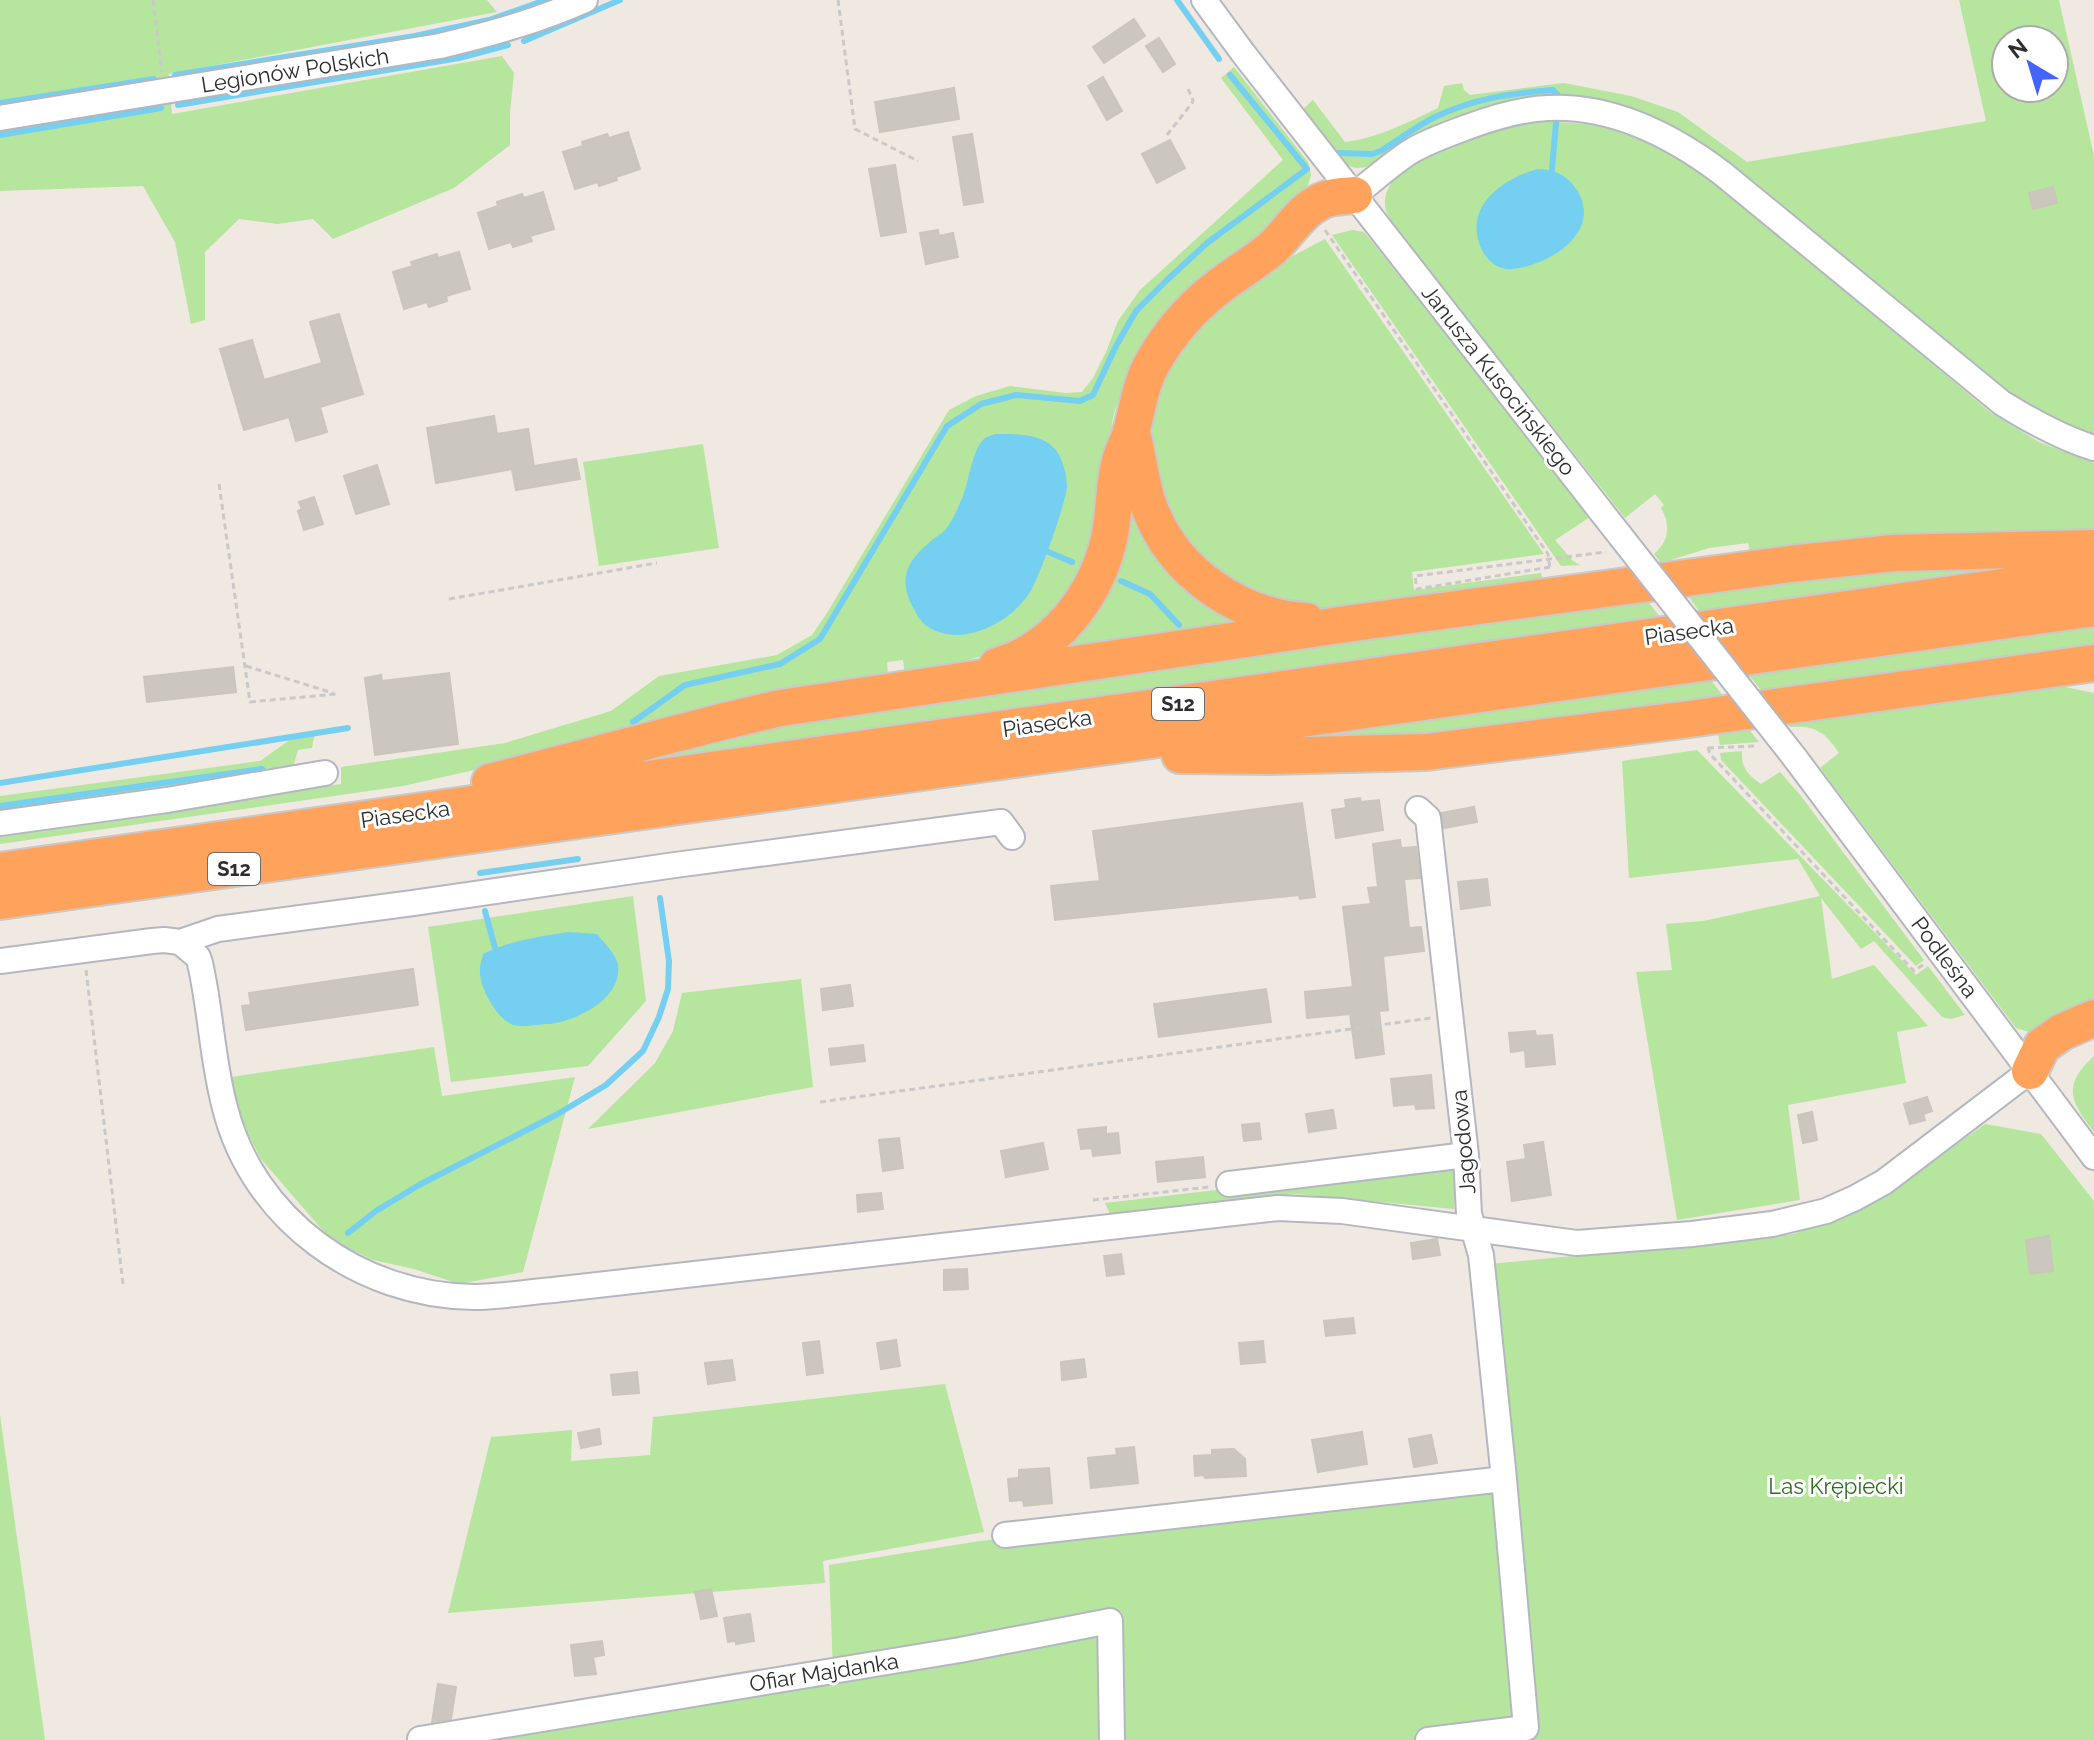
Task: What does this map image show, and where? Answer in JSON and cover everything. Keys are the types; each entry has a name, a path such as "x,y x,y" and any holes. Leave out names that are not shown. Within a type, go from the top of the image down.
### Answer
{"highway":[{"path":"1271,248 1323,227 1343,213 1354,195"},
{"path":"911,689 1011,662 1056,632 1075,614 1100,568 1108,542 1120,461 1143,385 1151,364 1174,329 1218,288 1271,248 1311,207 1328,199 1354,195"},
{"path":"1131,432 1148,506 1156,524 1168,544 1206,583 1252,610 1285,619 1353,623"},
{"path":"262,834 471,787 780,708 1353,623 1774,566 1878,555 2094,548"},
{"name":"Piasecka","path":"0,871 2094,574"},
{"name":"Piasecka","path":"0,901 2094,608"},
{"path":"1050,755 1270,756 1426,752 2094,663"},
{"path":"2024,673 2094,681"},
{"path":"2030,1071 2042,1046 2062,1032 2094,1018"},
{"path":"2030,1071 2057,1067 2094,1034"}],"street":[{"name":"Legionów Polskich","path":"0,118 440,46 494,33 585,0"},
{"name":"Janusza Kusocińskiego","path":"1204,0 1795,758"},
{"path":"1354,195 1412,151 1488,119 1515,112 1549,108 1592,111 1651,129 1698,155 2002,403 2038,425 2094,448"},
{"name":"Podleśna","path":"1795,758 2094,1157"},
{"path":"0,823 167,800 325,773"},
{"name":"Jagodowa","path":"1418,809 1428,818 1466,1155 1469,1214 1481,1255 1526,1728 1428,1740"},
{"path":"0,961 164,940 180,942 218,929 1001,822 1012,837"},
{"path":"180,942 198,957 225,1108 234,1138 267,1197 292,1223 341,1261 367,1274 414,1289 474,1297 1278,1208 1342,1211 1577,1243 1772,1224 1814,1214 1855,1198 1884,1182 2030,1071"},
{"path":"1229,1184 1466,1155"},
{"path":"1005,1535 1504,1479"},
{"name":"Ofiar Majdanka","path":"420,1739 960,1650 1110,1621 1112,1740"}],"path":[{"path":"153,0 165,91"},
{"path":"838,0 855,129 918,161"},
{"path":"1167,135 1192,103 1188,89"},
{"path":"1323,227 1548,554"},
{"path":"219,484 250,702 336,694 246,666"},
{"path":"1550,567 1417,589 1415,576 1614,551"},
{"path":"449,599 657,563"},
{"path":"1765,745 1708,748 1710,754 1914,971"},
{"path":"84,950 123,1284"},
{"path":"820,1102 1451,1015"},
{"path":"1093,1200 1229,1184"}],"green space":[{"path":"0,0 487,0 497,12 169,74 172,114 502,56 514,73 510,145 454,188 333,239 313,219 278,224 239,219 205,252 205,320 191,324 175,242 143,186 0,191"},
{"path":"1959,0 2059,0 2064,24 1990,24 1990,104 2070,104 2070,49 2094,156 2094,438 2022,406 1715,154 1654,119 1541,98 1499,103 1438,123 1372,166 1357,168 1341,158 1303,109 1313,100 1345,142 1381,133 1438,108 1444,86 1462,83 1470,95 1564,83 1631,96 1678,112 1747,162 1986,121"},
{"path":"1234,67 1308,162 1311,175 1308,185 1296,202 1229,260 1173,302 1152,327 1128,371 1113,417 1094,545 1057,611 1028,634 988,654 948,666 905,675 903,660 887,662 888,677 403,786 0,844 0,832 341,784 341,767 505,743 611,711 659,676 777,655 812,635 949,410 976,396 1010,386 1065,393 1082,392 1093,378 1118,321 1140,290 1283,160 1221,78"},
{"path":"1544,121 1598,125 1659,146 1693,164 1990,412 2039,442 2094,463 2094,531 1750,551 1748,543 1709,548 1661,563 1654,554 1663,544 1667,532 1661,508 1664,505 1655,494 1625,518 1391,222 1386,209 1390,185 1404,169 1424,155 1476,135"},
{"path":"1352,230 1364,232 1375,245 1590,517 1555,540 1580,565 1561,566 1332,235"},
{"path":"1325,239 1544,554 1412,572 1414,590 1541,573 1545,588 1351,611 1282,608 1217,577 1159,503 1148,446 1150,419 1163,376 1183,344 1222,303 1283,261"},
{"path":"703,444 719,548 599,566 583,462"},
{"path":"1129,484 1252,625 1048,657"},
{"path":"2026,563 1699,611 1683,589 1831,569"},
{"path":"1643,595 1660,617 653,760 652,751 770,724"},
{"path":"2094,627 2094,653 1766,696 1748,674"},
{"path":"1710,679 1727,701 1443,738 1301,739"},
{"path":"2051,684 2094,693 2094,1001 2046,1030 2029,1032 2016,1028 1820,768 1839,753 1834,746 1819,731 1790,727 1782,716"},
{"path":"1742,721 1759,742 1720,745 1717,729"},
{"path":"315,732 312,748 298,750 293,767 283,774 0,814 0,796 260,761 298,734"},
{"path":"1697,750 1916,975 1928,966 1965,1015 1951,1019 1942,1017 1874,941 1861,949 1821,898 1832,979 1874,965 1928,1026 1897,1032 1906,1083 1788,1105 1800,1200 1677,1220 1636,972 1672,970 1666,924 1703,921 1820,896 1798,859 1629,878 1622,761"},
{"path":"1742,751 1744,767 1756,781 1761,784 1780,772 1801,796 1924,960 1916,966 1721,760 1720,753"},
{"path":"633,896 646,1001 588,1066 451,1082 428,927"},
{"path":"801,979 813,1087 588,1129 655,1063 673,1031 682,993"},
{"path":"434,1047 442,1096 575,1077 523,1272 459,1284 373,1260 331,1240 261,1159 241,1120 231,1077"},
{"path":"2094,1056 2094,1132 2075,1103 2073,1085"},
{"name":"Las Krępiecki","path":"1985,1124 2041,1134 2094,1201 2094,1740 432,1740 833,1671 829,1565 980,1541 1512,1486 1490,1264 1794,1234 1876,1202"},
{"path":"1457,1162 1454,1209 1296,1194 1110,1214 1105,1203"},
{"path":"945,1384 984,1532 823,1561 825,1583 448,1613 491,1437 572,1430 571,1461 650,1455 653,1417"},
{"path":"0,1415 45,1740 0,1740"}],"water":[{"path":"1537,169 1560,174 1573,185 1583,205 1583,220 1569,244 1556,253 1527,266 1503,268 1487,258 1482,250 1477,230 1480,211 1490,196 1504,184"},
{"path":"995,434 1033,437 1053,447 1065,471 1065,495 1033,588 1022,602 1009,615 986,629 962,635 941,633 919,618 908,595 906,575 914,558 949,525 963,496 976,450 984,439"},
{"path":"570,932 597,934 612,953 617,961 618,975 610,993 576,1017 552,1024 524,1026 505,1020 495,1009 483,986 480,970 483,954 514,942"}],"building":[{"path":"1134,19 1145,36 1104,63 1093,47"},
{"path":"1159,38 1175,64 1163,72 1146,46"},
{"path":"1103,77 1122,111 1107,120 1088,86"},
{"path":"954,88 959,119 880,132 875,102"},
{"path":"628,132 640,169 599,186 598,182 575,189 563,152 607,134 609,138"},
{"path":"972,134 983,202 964,205 953,137"},
{"path":"1170,140 1185,168 1157,183 1142,154"},
{"path":"895,165 906,232 881,236 869,169"},
{"path":"2053,187 2057,203 2033,209 2029,193"},
{"path":"543,192 554,229 530,236 532,241 513,247 511,242 489,249 478,213 498,206 497,202 522,194 524,198"},
{"path":"938,230 939,236 953,233 958,257 926,264 920,233"},
{"path":"459,252 470,289 446,296 447,301 429,307 427,302 404,309 393,272 413,266 411,262 437,254 438,258"},
{"path":"339,314 363,394 320,407 327,432 296,441 289,417 244,430 220,349 252,340 264,380 322,363 310,322"},
{"path":"494,416 497,434 528,429 534,466 576,459 580,479 516,490 512,469 436,483 427,428"},
{"path":"377,465 389,504 356,514 344,476"},
{"path":"314,497 323,524 304,530 298,511 302,509 299,502"},
{"path":"233,667 236,692 147,702 144,677"},
{"path":"449,673 458,744 375,755 365,678 381,675 382,681"},
{"path":"1360,798 1361,802 1379,800 1383,830 1336,838 1332,810 1346,808 1345,800"},
{"path":"1302,803 1315,897 1300,899 1299,895 1055,920 1051,886 1100,881 1093,831"},
{"path":"1474,807 1477,822 1444,828 1441,813"},
{"path":"1400,840 1401,848 1416,847 1420,878 1404,879 1409,928 1421,927 1424,951 1383,956 1388,1010 1379,1011 1384,1054 1356,1058 1350,1014 1307,1018 1305,992 1353,987 1343,907 1371,904 1368,888 1378,887 1373,844"},
{"path":"1487,879 1490,905 1461,909 1458,882"},
{"path":"413,969 418,1005 246,1030 242,1006 251,1005 249,993"},
{"path":"850,985 853,1006 823,1010 821,989"},
{"path":"1266,989 1271,1022 1159,1037 1154,1004"},
{"path":"1535,1031 1536,1036 1552,1035 1555,1064 1526,1067 1525,1050 1511,1052 1509,1033"},
{"path":"863,1045 865,1061 831,1065 829,1049"},
{"path":"1431,1075 1434,1108 1416,1109 1415,1104 1394,1106 1391,1079"},
{"path":"1927,1097 1932,1111 1923,1114 1925,1120 1910,1124 1904,1104"},
{"path":"1333,1110 1336,1128 1309,1132 1306,1114"},
{"path":"1812,1112 1817,1140 1803,1143 1798,1115"},
{"path":"1259,1123 1261,1139 1244,1141 1242,1125"},
{"path":"1106,1127 1106,1134 1118,1133 1120,1153 1093,1156 1092,1148 1081,1149 1078,1130"},
{"path":"899,1138 903,1168 883,1171 879,1140"},
{"path":"1543,1142 1551,1195 1512,1201 1507,1162 1526,1159 1524,1145"},
{"path":"1043,1143 1048,1169 1006,1177 1001,1151"},
{"path":"1203,1157 1205,1177 1158,1182 1156,1162"},
{"path":"881,1193 883,1209 858,1212 857,1195"},
{"path":"2049,1236 2053,1271 2030,1274 2026,1240"},
{"path":"1437,1239 1440,1255 1413,1259 1411,1243"},
{"path":"1121,1254 1124,1274 1107,1276 1104,1256"},
{"path":"967,1269 968,1289 944,1290 944,1270"},
{"path":"1353,1318 1355,1333 1326,1336 1324,1321"},
{"path":"896,1340 900,1366 881,1369 877,1343"},
{"path":"819,1341 823,1373 807,1375 803,1343"},
{"path":"1263,1341 1265,1362 1241,1364 1239,1343"},
{"path":"1084,1359 1086,1377 1062,1380 1061,1362"},
{"path":"732,1360 735,1380 708,1384 705,1363"},
{"path":"637,1372 639,1393 613,1395 611,1375"},
{"path":"599,1429 601,1444 581,1448 578,1433"},
{"path":"1362,1432 1367,1464 1318,1472 1312,1440"},
{"path":"1431,1435 1437,1463 1414,1467 1409,1439"},
{"path":"1134,1447 1138,1483 1091,1488 1088,1458 1117,1455 1116,1449"},
{"path":"1234,1449 1245,1459 1246,1476 1195,1476 1194,1456 1212,1455 1212,1450"},
{"path":"1049,1468 1052,1503 1024,1506 1023,1500 1010,1501 1008,1479 1019,1478 1019,1470"},
{"path":"711,1589 717,1616 701,1619 695,1592"},
{"path":"750,1614 754,1641 728,1642 724,1618"},
{"path":"602,1641 604,1655 593,1657 596,1674 575,1676 571,1645"},
{"path":"438,1684 456,1687 451,1719 432,1722"}],"waterway":[{"path":"175,75 415,36 489,20 546,0"},
{"path":"524,41 620,0"},
{"path":"1177,0 1219,59"},
{"path":"178,105 459,58 508,45"},
{"path":"633,722 685,685 780,664 820,639 947,426 981,404 1016,395 1080,401 1093,395 1136,311 1207,243 1307,169 1230,75"},
{"path":"0,103 154,79"},
{"path":"1339,153 1372,154 1381,151 1428,121 1478,101 1538,91 1553,90 1557,94"},
{"path":"0,135 161,108"},
{"path":"1552,169 1556,123"},
{"path":"1046,551 1072,562"},
{"path":"1121,581 1150,594 1179,625"},
{"path":"0,783 348,728"},
{"path":"0,806 262,769"},
{"path":"480,873 578,859"},
{"path":"348,1233 376,1211 419,1185 556,1115 606,1085 643,1051 668,989 669,961 660,898"},
{"path":"485,911 495,948"}]}
